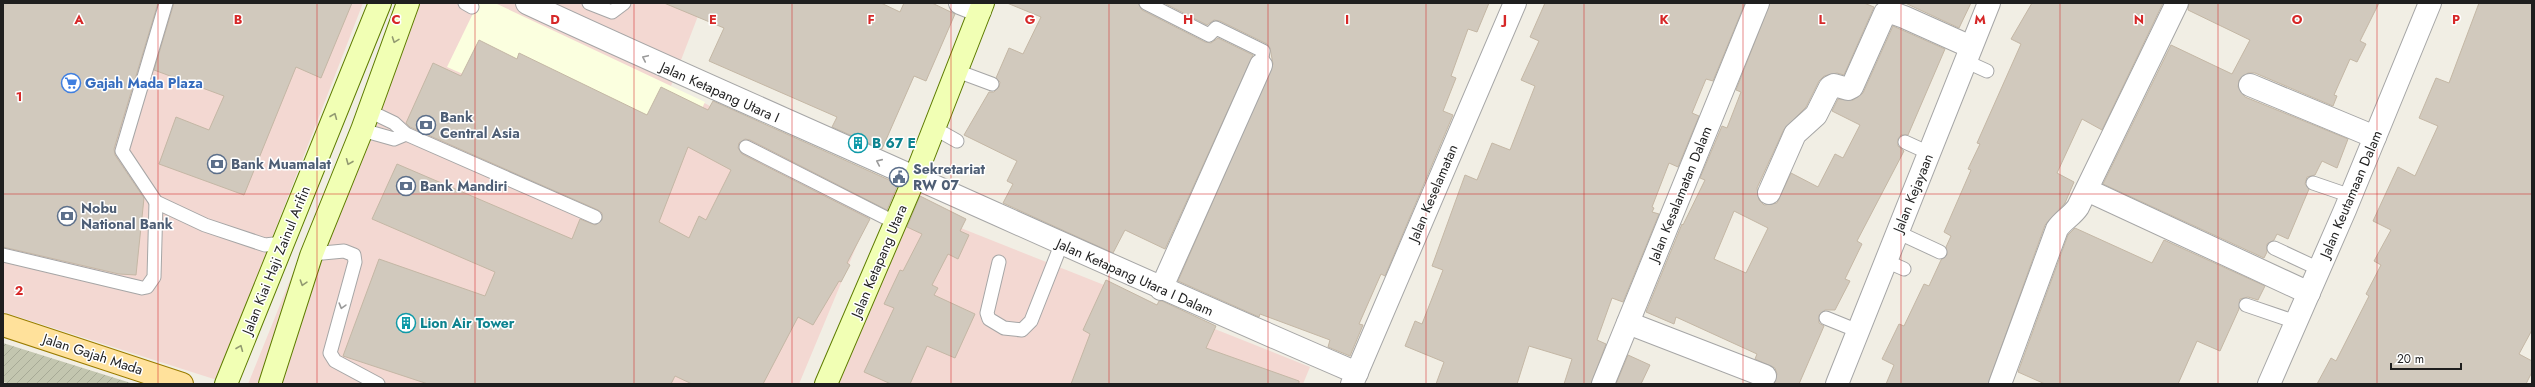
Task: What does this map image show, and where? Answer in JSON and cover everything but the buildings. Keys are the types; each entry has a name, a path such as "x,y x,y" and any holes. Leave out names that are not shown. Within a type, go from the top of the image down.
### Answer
{"main road":[{"name":"Jalan Kiai Haji Zainul Arifin","path":"226,384 380,3"},
{"path":"270,384 312,254 365,120 408,3"},
{"name":"Jalan Ketapang Utara","path":"826,384 896,223 957,70 974,6"},
{"path":"283,243 312,254"},
{"name":"Jalan Gajah Mada","path":"3,325 182,384"}],"street":[{"name":"Jalan Ketapang Utara I","path":"528,3 671,70 915,177"},
{"name":"Jalan Keselamatan","path":"1354,378 1515,3"},
{"name":"Jalan Kesalamatan Dalam","path":"1603,384 1758,3"},
{"name":"Jalan Kejayaan","path":"1837,384 1858,331 1895,265 1897,232 1989,3"},
{"path":"2000,384 2054,235 2063,220 2074,213 2087,190 2177,3"},
{"name":"Jalan Keutamaan Dalam","path":"2269,384 2351,196 2430,3"},
{"path":"1769,193 1796,134 1816,115 1830,88 1834,85 1848,89 1852,87 1885,13 1893,13 1904,17 1968,54"},
{"path":"1161,289 1261,65"},
{"path":"2250,85 2375,137"},
{"name":"Jalan Ketapang Utara I Dalam","path":"915,177 1354,378"},
{"path":"2087,190 2309,293"},
{"path":"1628,323 1765,376"}],"lane":[{"path":"166,3 122,152 156,202 205,225 265,245 283,243"},
{"path":"589,3 612,12 624,3"},
{"path":"1146,3 1209,35 1216,28 1263,51 1261,65"},
{"path":"1968,54 1987,71"},
{"path":"957,70 992,84"},
{"path":"365,120 394,123 406,134 595,217"},
{"path":"365,120 394,139 406,134"},
{"path":"934,128 957,141"},
{"path":"1905,142 1929,153"},
{"path":"746,147 896,223"},
{"path":"2313,183 2351,196"},
{"path":"3,255 142,288 147,287 154,277 156,202"},
{"path":"1897,232 1940,252"},
{"path":"999,262 987,313 989,319 1004,328 1022,330 1031,321 1060,244"},
{"path":"2274,248 2320,269"},
{"path":"312,254 344,251 354,255 355,262 330,353 335,361 378,384"},
{"path":"2246,305 2296,322"},
{"path":"1826,318 1858,331"}],"shaded area":[{"path":"3,3 363,3 217,380 3,312"},
{"path":"402,3 703,3 671,86 879,192 799,384 248,384"},
{"path":"478,3 495,3 705,102 674,167 447,67"},
{"path":"903,205 1310,367 1303,384 828,384"},
{"path":"3,343 134,384 11,384 3,382"}],"place":[{"name":"Gajah Mada Plaza","path":"71,83"},
{"name":"Bank Central Asia","path":"426,125"},
{"name":"B 67 E","path":"858,143"},
{"name":"Bank Muamalat","path":"217,164"},
{"name":"Sekretariat RW 07","path":"899,177"},
{"name":"Bank Mandiri","path":"406,186"},
{"name":"Nobu National Bank","path":"67,216"},
{"name":"Lion Air Tower","path":"406,323"}]}
